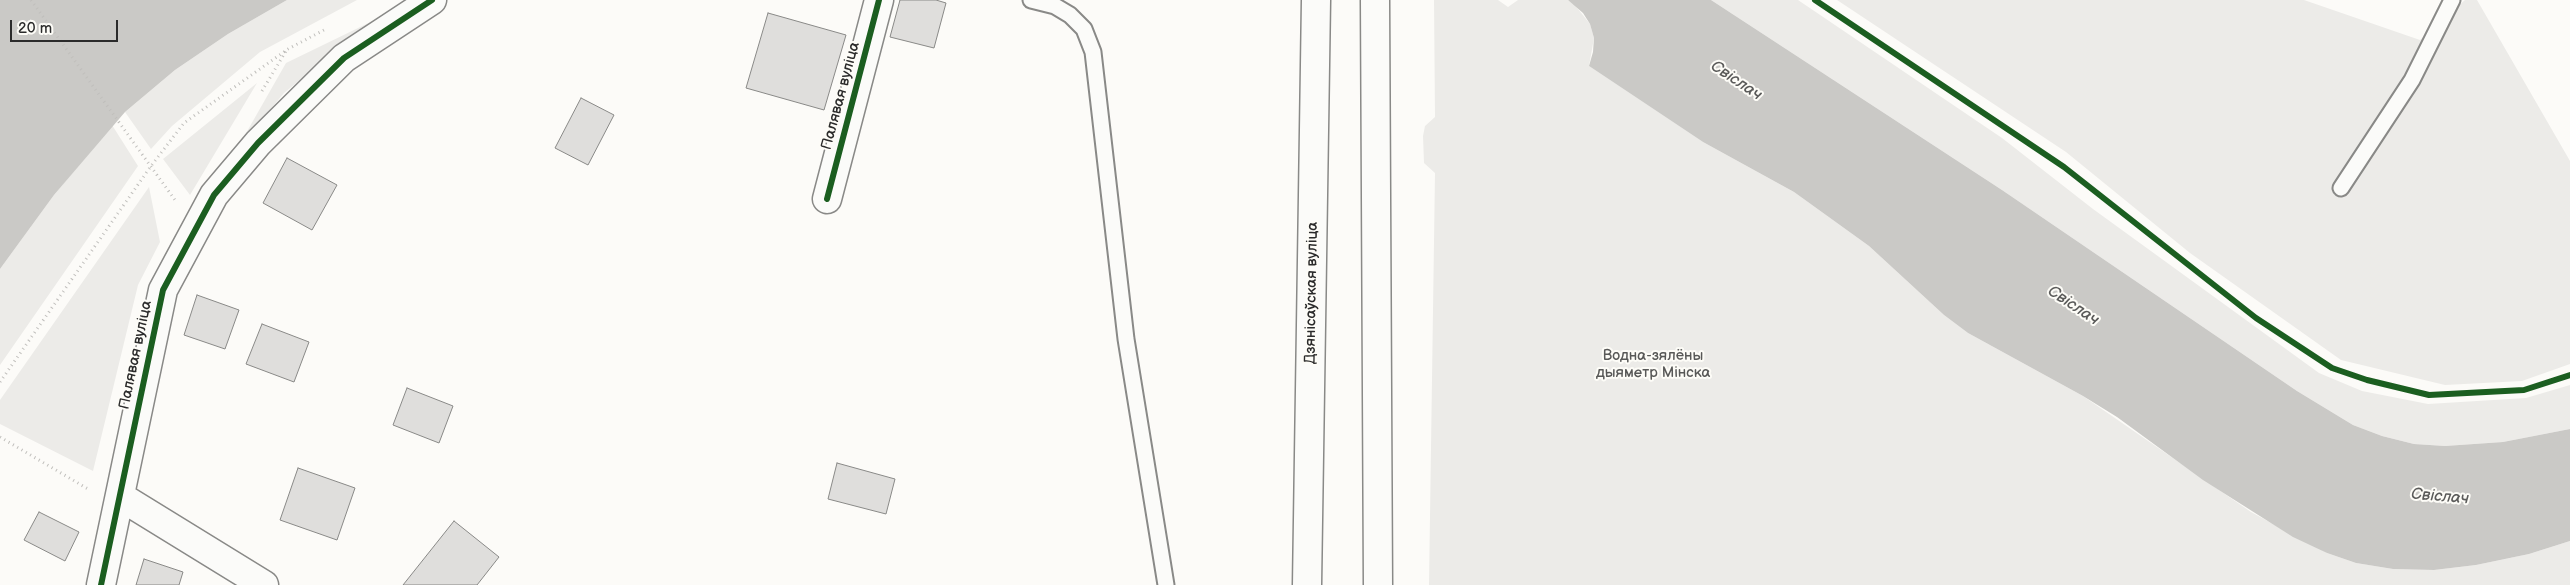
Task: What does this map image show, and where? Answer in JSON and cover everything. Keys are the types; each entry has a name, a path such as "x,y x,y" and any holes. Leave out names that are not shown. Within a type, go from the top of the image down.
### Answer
{"main road":[{"name":"Палявая вуліца","path":"101,585 122,498 130,440 163,290 197,225 214,195 258,143 344,58 432,0"},
{"name":"Палявая вуліца","path":"827,199 879,0"},
{"name":"Дзянісаўская вуліца","path":"1307,585 1316,11"},
{"path":"1375,12 1378,585"},
{"path":"122,498 264,585"}],"lane":[{"path":"1031,0 1055,6 1070,15 1084,29 1094,52 1126,340 1166,585"},
{"path":"2340,188 2412,80 2452,0"}],"path":[{"path":"30,0 185,214 197,225"},
{"path":"0,382 151,166 184,123 288,49 331,26"},
{"path":"0,437 109,502 122,498"}],"green space":[{"path":"287,0 357,0 260,52 172,126 151,149 125,112 175,70 228,34"},
{"name":"Водна-зялёны дыяметр Мінска","path":"1434,0 1498,0 1508,7 1518,0 1568,0 1574,4 1590,24 1594,38 1589,66 1703,142 1794,192 1869,246 1944,315 1968,333 2083,396 2251,512 2327,553 2356,563 2393,569 2434,570 2476,565 2529,554 2570,541 2570,585 1429,585 1435,173 1424,163 1423,136 1425,126 1435,117"},
{"path":"1711,0 1798,0 2002,138 2093,209 2319,373 2362,391 2428,404 2526,398 2570,385 2570,429 2503,442 2445,446 2414,444 2382,436 2353,425 2297,391 2002,190"},
{"path":"1837,0 2304,0 2420,40 2465,0 2477,0 2570,161 2570,364 2522,381 2445,385 2341,360 2190,253 2066,152"},
{"path":"389,13 329,56 284,93 237,149 286,63"},
{"path":"257,83 190,195 163,159"},
{"path":"112,125 138,166 0,365 0,269 54,195"},
{"path":"149,187 160,242 138,285 93,471 0,424 0,400"}],"water":[{"path":"0,0 287,0 228,34 175,70 125,112 54,195 0,269"},
{"name":"Свіслач","path":"1568,0 1711,0 2002,190 2297,391 2353,425 2382,436 2414,444 2445,446 2503,442 2570,429 2570,541 2529,554 2476,565 2434,570 2393,569 2356,563 2327,553 2293,537 2203,480 2117,417 2083,396 1968,333 1944,315 1869,246 1794,192 1703,142 1589,66 1594,38 1590,24 1583,13"}],"building":[{"path":"900,0 936,0 946,3 934,48 890,37"},
{"path":"768,13 846,35 824,110 746,88"},
{"path":"581,98 614,115 588,165 555,148"},
{"path":"287,158 337,185 312,230 263,203"},
{"path":"197,295 239,310 225,349 184,335"},
{"path":"262,324 309,342 294,382 246,364"},
{"path":"407,388 453,406 439,443 393,425"},
{"path":"837,463 895,479 886,514 828,499"},
{"path":"298,468 355,488 337,540 280,520"},
{"path":"39,512 79,532 65,561 24,540"},
{"path":"454,521 499,557 477,585 403,585"},
{"path":"144,559 183,572 179,585 136,585"}],"cycle path":[{"path":"101,585 163,290 214,195 258,143 344,58 432,0"},
{"path":"827,199 879,0"},
{"path":"1815,0 2064,167 2256,318 2332,368 2367,380 2429,395 2524,390 2570,375"}]}
